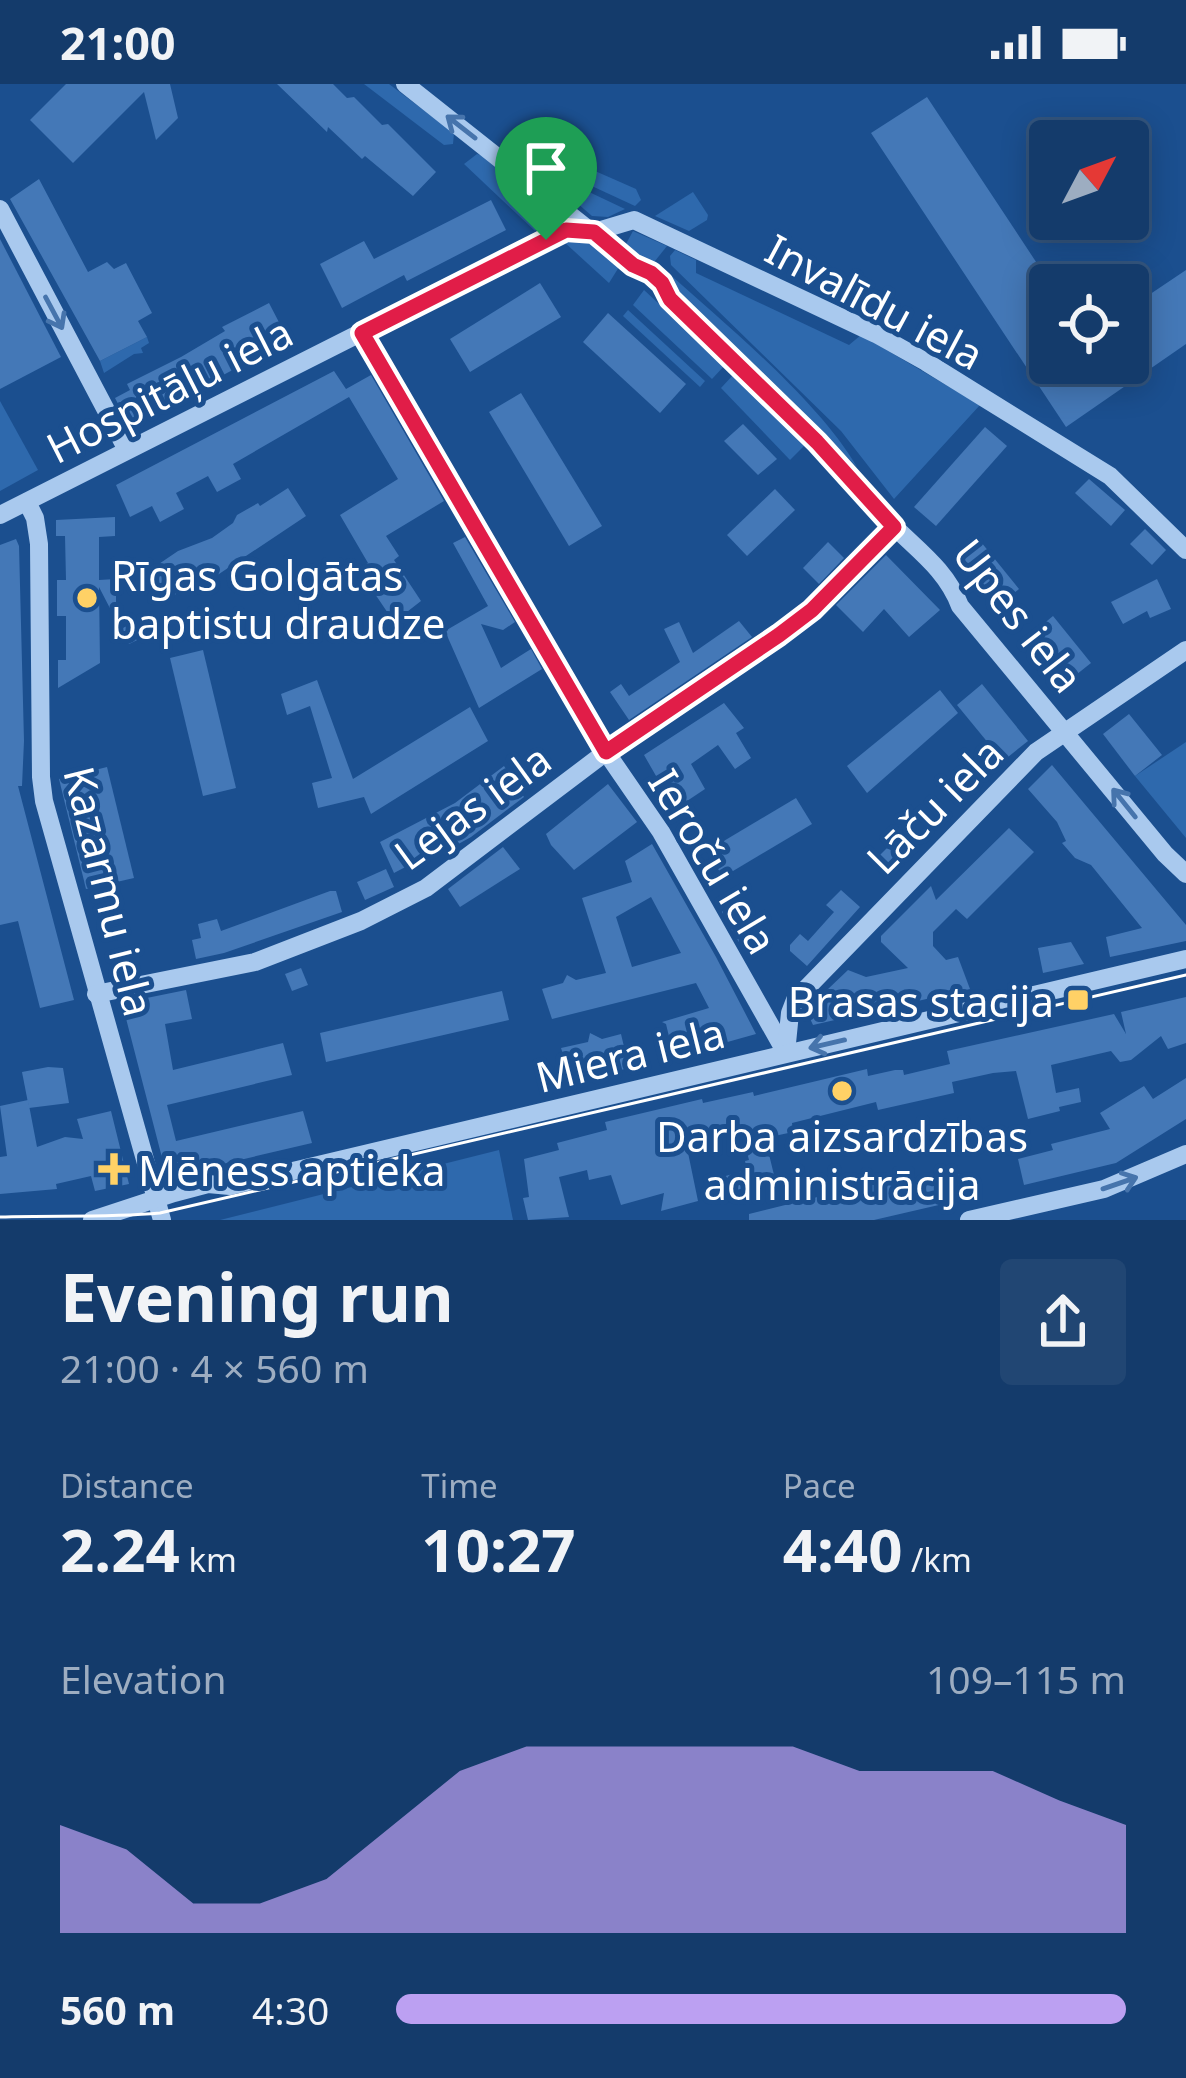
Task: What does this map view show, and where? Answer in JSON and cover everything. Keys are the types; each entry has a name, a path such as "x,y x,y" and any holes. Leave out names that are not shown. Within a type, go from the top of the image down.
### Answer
{"street":[{"name":"Upes iela","path":"405,84 662,283 670,299 817,442 894,527 911,538 953,586 960,606 1186,874"},
{"path":"0,209 127,451"},
{"name":"Hospitāļu iela","path":"0,515 566,230 594,232 634,220"},
{"name":"Invalīdu iela","path":"634,220 926,362 1110,476 1186,550"},
{"name":"Ieroču iela","path":"362,333 606,752 661,832 785,1053"},
{"name":"Kazarmu iela","path":"27,502 39,544 40,777 96,994 162,1220"},
{"name":"Lejas iela","path":"96,994 255,962 361,921 447,874 606,752 812,610 894,527"},
{"name":"Lāču iela","path":"785,1053 795,1000 980,808 1064,730 1186,650"},
{"name":"Miera iela","path":"92,1220 208,1184 230,1186 1186,959"},
{"path":"969,1220 1104,1189 1186,1154"}],"shaded area":[{"path":"364,84 389,84 454,133 453,144 444,145"},
{"path":"552,152 636,189 641,200 635,206 542,163"},
{"path":"477,154 541,204 541,225 535,231 464,164"},
{"path":"539,170 625,209 608,217 592,216"},
{"path":"693,192 707,220 689,231 655,216"},
{"path":"633,231 667,246 651,266 626,244"},
{"path":"576,237 619,267 609,283 563,241"},
{"path":"675,250 696,260 696,273 849,345 861,335 980,405 894,499 841,431 671,265"},
{"path":"665,270 795,389 857,467 657,272"},
{"path":"644,290 725,365 712,379 633,305"},
{"path":"628,310 705,381 700,387 623,316"},
{"path":"147,337 143,353 104,373 100,361"},
{"path":"734,374 804,446 790,460 721,388"},
{"path":"0,401 38,470 0,491"},
{"path":"1186,742 1186,838 1135,776"},
{"path":"499,1150 513,1220 220,1220"}],"building":[{"path":"66,84 170,84 178,118 156,140 144,92 73,163 30,120"},
{"path":"277,84 333,84 382,125 388,124 436,172 413,196 328,127 327,132"},
{"path":"927,97 1037,264 1029,264 1029,371 871,133"},
{"path":"39,179 88,272 107,262 114,269 126,263 152,313 138,321 147,337 100,361 10,199"},
{"path":"491,200 506,230 342,308 320,264 364,241 374,259"},
{"path":"0,239 61,357 0,389"},
{"path":"1186,270 1186,344 1149,370 1149,295"},
{"path":"540,283 561,317 470,372 450,339"},
{"path":"269,303 283,330 236,353 242,365 133,423 127,421 115,398 130,390 127,384"},
{"path":"608,313 686,384 660,413 583,342"},
{"path":"334,371 346,389 371,375 444,501 386,536 399,556 394,560 421,601 394,622 358,569 368,563 340,515 398,479 349,397 233,464 241,479 217,492 208,476 176,493 184,509 160,522 152,506 130,517 116,485"},
{"path":"1037,384 1128,384 1066,427"},
{"path":"521,393 602,526 569,546 489,412"},
{"path":"743,424 777,459 758,475 724,441"},
{"path":"985,427 1007,446 936,526 914,507"},
{"path":"1089,479 1125,510 1111,526 1075,493"},
{"path":"288,488 306,516 219,574 161,601 150,570 178,551 212,538 237,515"},
{"path":"775,489 795,510 747,556 727,535"},
{"name":"Rīgas Golgātas baptistu draudze","path":"115,517 115,536 99,537 99,580 116,579 116,620 99,587 100,663 58,688 58,660 66,660 66,616 57,616 57,580 66,580 65,536 56,536 56,520"},
{"path":"1145,529 1166,550 1152,565 1130,544"},
{"path":"465,537 515,622 503,630 481,624 501,668 531,649 542,669 479,708 445,631 488,606 453,543"},
{"path":"977,537 1019,589 997,607 955,555"},
{"path":"16,539 24,741 22,786 18,786 74,1000 40,1008 18,921 0,925 0,545"},
{"path":"828,542 844,558 819,584 803,568"},
{"path":"886,555 940,610 909,637 884,609 863,632 836,605"},
{"path":"1157,579 1171,609 1150,618 1147,611 1123,624 1111,602"},
{"path":"148,615 156,631 129,644 121,629"},
{"path":"1053,616 1091,663 1062,686 1024,640"},
{"path":"739,621 752,637 629,720 610,692 621,684 629,696 680,662 664,629 679,622 693,653"},
{"path":"203,650 236,788 203,796 170,658"},
{"path":"317,680 353,779 470,707 488,741 371,814 364,797 318,808 312,783 332,778 310,706 287,715 281,694"},
{"path":"982,684 1028,741 1003,761 957,705"},
{"path":"940,690 958,713 867,793 847,766"},
{"path":"724,703 744,728 736,733 751,758 735,769 718,745 691,764 705,789 675,809 644,755"},
{"path":"1129,714 1162,755 1135,776 1103,734"},
{"path":"1052,765 1186,925 1186,941 1110,957 1106,937 1142,928 1091,865 1075,858 1062,843 1066,841 1057,822 1028,789"},
{"path":"504,766 524,797 471,837 394,873 380,842 455,803"},
{"path":"107,767 134,878 86,889 59,779"},
{"path":"608,784 637,822 574,870 546,834"},
{"path":"796,798 812,824 723,877 707,851"},
{"path":"1009,828 1034,852 967,919 956,909 933,932 933,946 946,960 958,957 970,989 813,1025 806,1010 848,970 866,977 908,968 881,942 881,936 931,886 936,900"},
{"path":"894,841 908,854 894,868 880,855"},
{"path":"652,844 756,1034 674,1057 662,1022 709,1008 696,983 552,1019 542,989 563,983 567,975 576,980 606,973 582,898 632,882 625,861","holes":["651,897 681,953 632,967 616,917"]},
{"path":"503,847 520,869 460,907 448,889"},
{"path":"386,869 394,887 365,900 357,882"},
{"path":"841,890 860,907 807,966 790,951 790,945 800,934 808,941 834,912 826,905"},
{"path":"336,891 342,912 196,959 192,940 201,938 198,924 217,919 221,931"},
{"path":"735,897 763,932 740,944 722,912"},
{"path":"1071,942 1084,964 1043,973 1038,948"},
{"path":"301,968 308,985 292,991 285,974"},
{"path":"186,990 192,1019 165,1024 173,1070 283,1043 292,1075 167,1105 176,1141 303,1111 312,1143 167,1177 122,1003"},
{"path":"502,991 509,1020 326,1062 320,1033"},
{"path":"1186,997 1186,1043 1168,1049 1161,1036 1131,1060 1120,1062 1111,1051 1051,1065 1056,1093 1079,1088 1081,1102 1059,1107 1060,1111 1028,1119 1016,1071 993,1073 952,1082 954,1093 878,1110 876,1102 792,1123 793,1132 765,1138 775,1179 726,1193 722,1177 747,1170 741,1129 686,1143 698,1201 661,1211 664,1193 621,1205 611,1175 589,1180 587,1170 559,1177 569,1217 528,1220 524,1159 559,1150 557,1143 607,1130 605,1122 702,1099 703,1103 753,1092 754,1096 867,1069 868,1076 895,1070 903,1070 904,1075 950,1064 947,1051 1114,1014 1126,1034 1121,1012"},
{"path":"590,1033 602,1039 621,1034 629,1068 572,1082 561,1048 588,1042"},
{"path":"63,1068 69,1103 29,1108 22,1072"},
{"path":"1186,1078 1186,1119 1116,1163 1024,1185 1018,1159 1053,1150 1051,1144 1110,1129 1100,1113 1144,1086 1153,1099"},
{"path":"28,1100 37,1147 65,1137 83,1139 77,1119 111,1111 129,1184 95,1191 91,1176 56,1184 57,1189 0,1194 0,1157 7,1156 0,1106"},
{"path":"964,1174 969,1198 874,1220 749,1220 749,1214 882,1181 903,1178 905,1183"}],"tram line":[{"path":"0,1217 160,1213 1186,975"}],"place":[{"name":"Rīgas Golgātas baptistu draudze","path":"87,598"},
{"name":"Brasas stacija","path":"1078,1000"},
{"name":"Darba aizsardzības administrācija","path":"842,1091"},
{"name":"Mēness aptieka","path":"114,1169"}],"route":[{"path":"566,230 594,232 633,265 645,268 894,527 812,610 736,667 606,752 362,333 546,240 566,230"}]}
